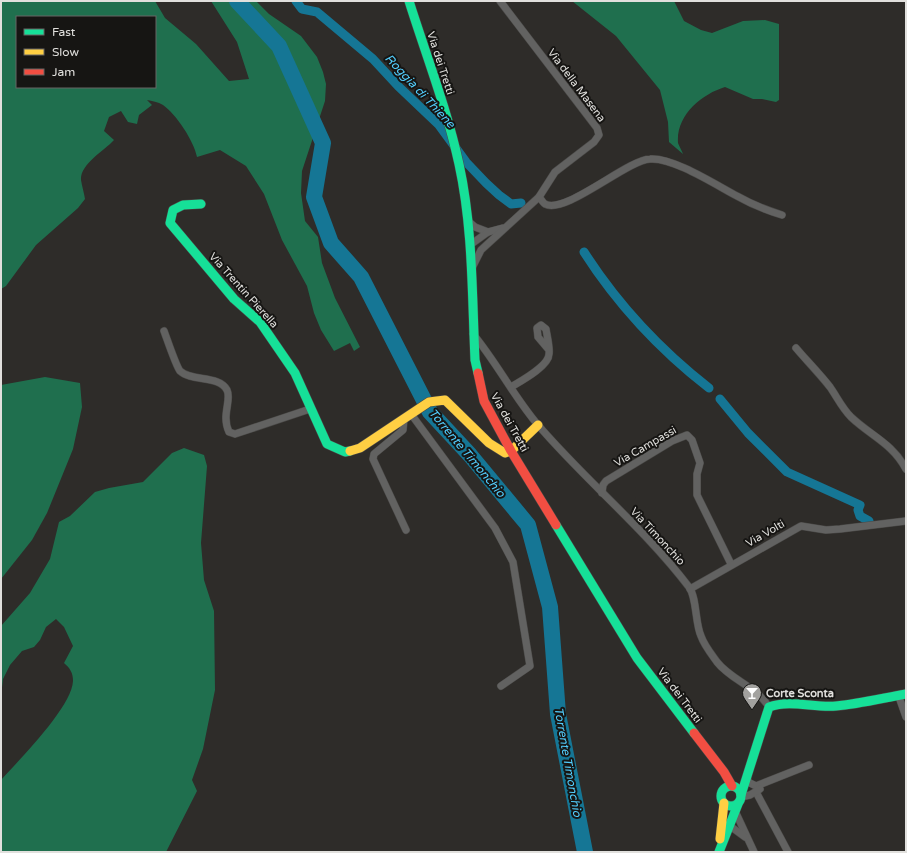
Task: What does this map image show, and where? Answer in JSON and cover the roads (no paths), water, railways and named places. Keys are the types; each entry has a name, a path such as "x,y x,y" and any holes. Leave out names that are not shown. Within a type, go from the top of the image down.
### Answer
{"street":[{"name":"Via dei Tretti","path":"409,1 457,153 468,221 476,372 484,401 512,451 637,658 712,757 730,787 734,802"},
{"name":"Via della Masena","path":"471,270 482,250 539,197 555,172 596,140 600,132 500,1"},
{"path":"539,197 545,204 553,206 586,193 636,163 650,159 658,159 674,164 756,205 782,215"},
{"name":"Via Trentin Pierella","path":"201,204 177,207 173,210 170,223 234,299 260,322 295,373 327,444 345,452 360,448 429,402 445,400 489,443 505,453 512,451"},
{"path":"468,221 475,227 488,232"},
{"name":"Via della Masena","path":"470,245 488,232 507,226"},
{"name":"Via della Masena","path":"470,245 483,244 497,236"},
{"path":"164,331 180,370 188,375 222,384 228,390 229,397 225,424 229,432 235,434 310,409"},
{"name":"Via Timonchio","path":"473,334 494,360 538,425 668,561 690,589 701,636 718,663 732,676 758,693 769,707"},
{"path":"796,348 831,388 851,417 886,443 901,460 906,469"},
{"path":"512,387 543,365 548,359 549,350"},
{"path":"406,530 373,459 374,454 403,430 411,415 495,528 513,562 530,666 501,686"},
{"path":"512,451 538,425"},
{"name":"Via Campassi","path":"602,492 603,485 606,481 672,441 687,435 692,440 700,463 697,474 697,495 731,564"},
{"name":"Via Volti","path":"690,589 731,564 801,526 826,530 906,521"},
{"path":"718,852 722,831 746,773 769,707 777,704 792,703 836,706 903,695 906,717"},
{"path":"746,773 748,782 756,786 809,765"},
{"path":"746,773 730,787 721,798 734,802 771,784 772,780"},
{"path":"756,792 788,852"},
{"path":"718,852 730,826 728,824 734,802"},
{"path":"734,802 747,838 754,852"},
{"path":"730,826 747,838"}],"waterway":[{"name":"Torrente Timonchio","path":"237,1 279,46 323,143 314,197 331,243 361,277 430,412 470,455 528,525 550,607 558,714 585,852"},
{"name":"Roggia di Thiene","path":"296,1 302,9 317,12 373,59 398,86 439,125 466,162 499,195 511,204 521,203"},
{"name":"Roggia di Thiene","path":"584,252 611,290 640,325 673,358 709,388"},
{"name":"Roggia di Thiene","path":"720,399 748,433 787,472 860,505 858,510 860,516 869,521"}],"place":[{"name":"Corte Sconta","path":"752,710"}]}
